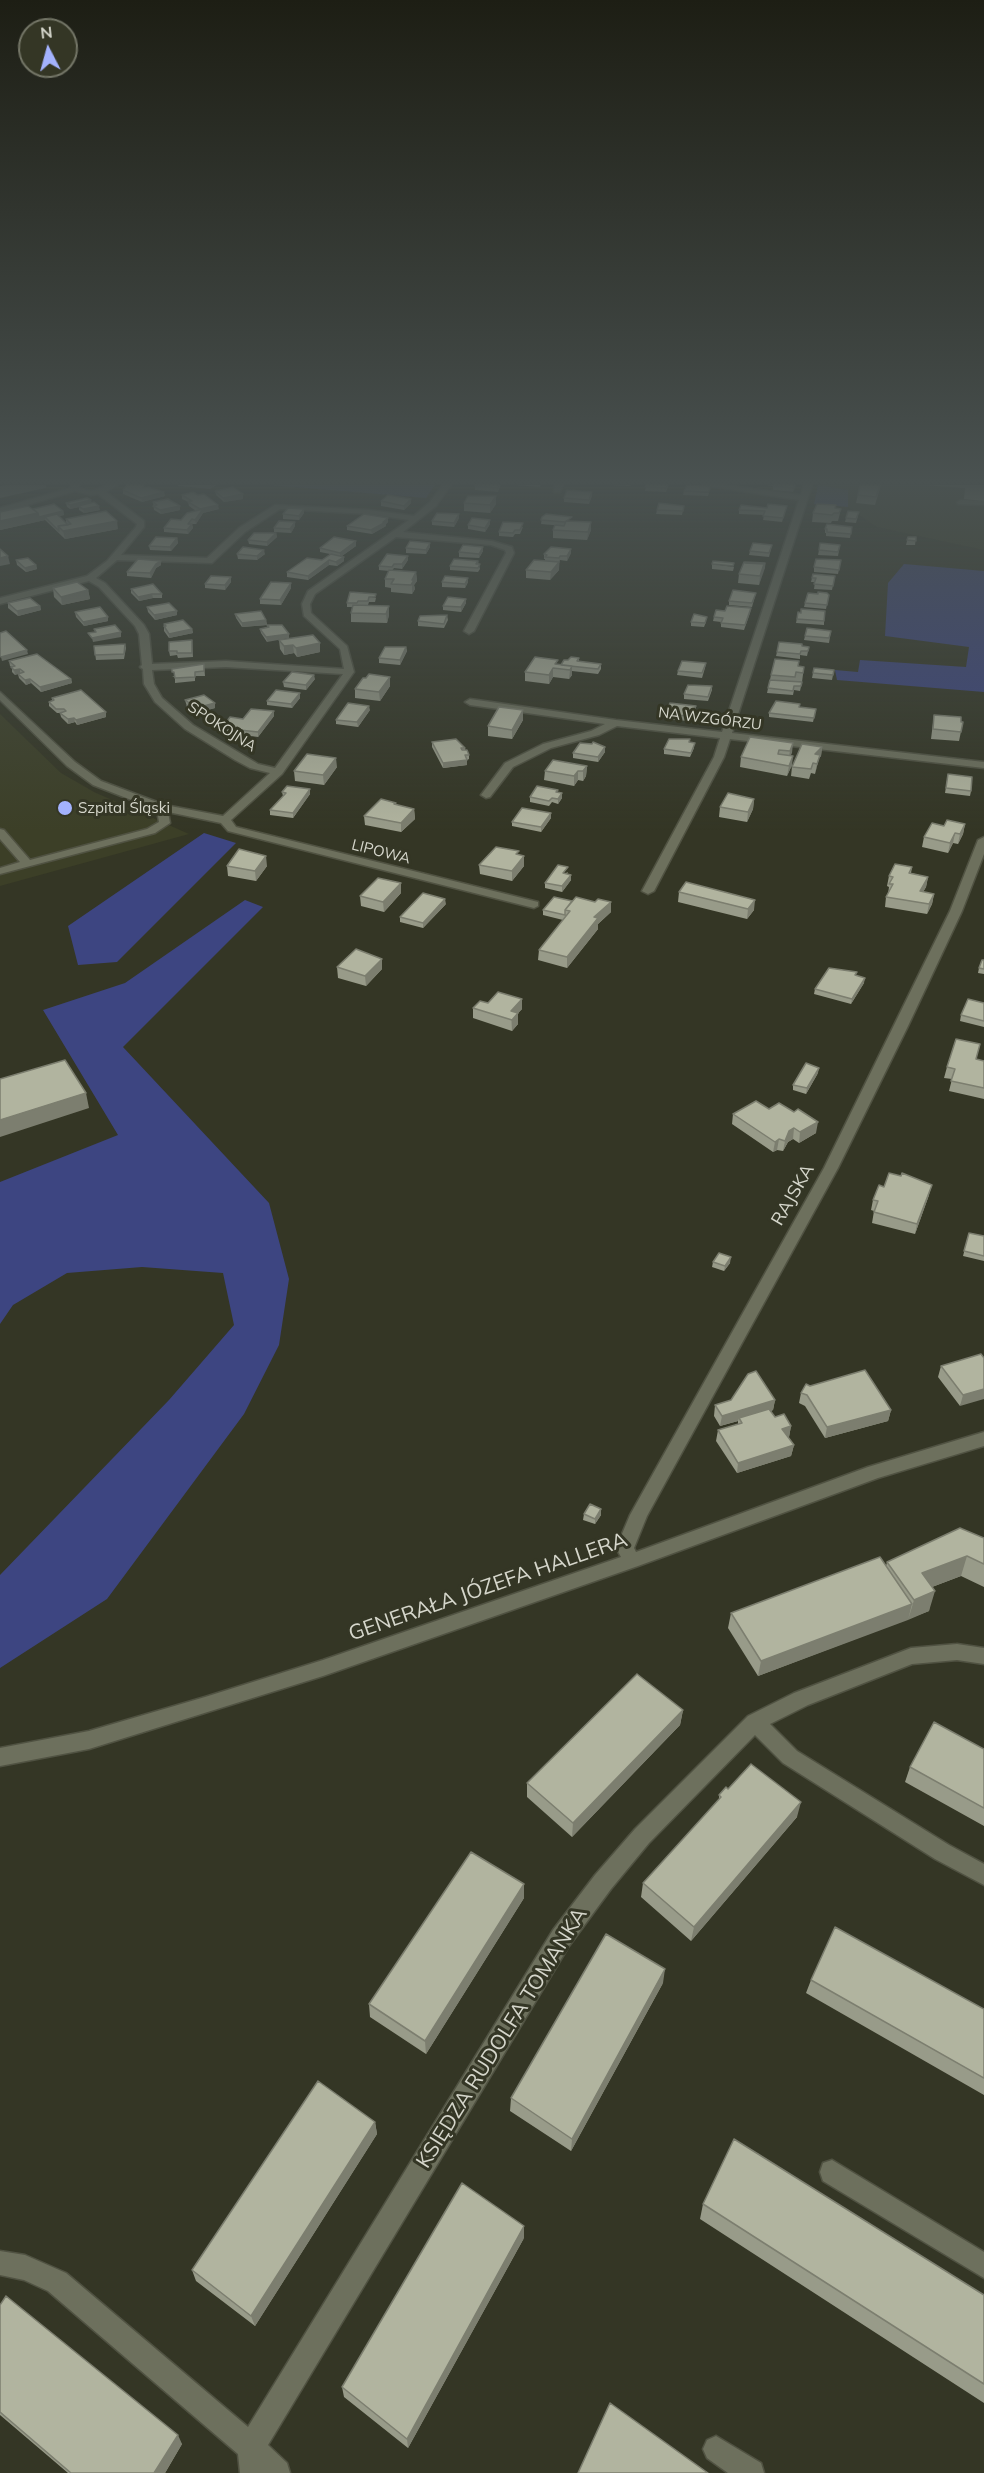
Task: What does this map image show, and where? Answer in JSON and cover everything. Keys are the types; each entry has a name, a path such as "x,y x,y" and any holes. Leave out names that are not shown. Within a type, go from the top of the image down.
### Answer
{"street":[{"name":"SPOKOJNA","path":"116,600 139,625 144,634 149,684 158,700 189,727 254,766 278,772"},
{"path":"225,820 278,772 349,672 344,648 309,618 305,609 307,600"},
{"path":"469,631 485,600"},
{"path":"648,891 719,756 771,600"},
{"path":"146,667 216,664 349,672"},
{"name":"LIPOWA","path":"0,695 71,764 97,783 162,808 225,820 232,829 534,904"},
{"name":"NA WZGÓRZU","path":"470,702 616,723 984,765"},
{"path":"486,795 509,765 547,746 595,733 616,723"},
{"path":"0,872 151,831 165,823 162,808"},
{"path":"0,832 27,864"},
{"name":"RAJSKA","path":"632,1561 625,1548 639,1515 831,1168 956,910 984,840"},
{"name":"GENERAŁA JÓZEFA HALLERA","path":"0,1757 89,1740 323,1668 632,1561 874,1472 984,1439"},
{"name":"KSIĘDZA RUDOLFA TOMANKA","path":"252,2460 561,1938 603,1882 642,1836 755,1722 801,1699 911,1656 957,1652 984,1656"},
{"path":"755,1722 790,1757 942,1852 984,1875"},
{"path":"832,2172 984,2266"},
{"path":"0,2263 25,2268 57,2282 252,2460 276,2473"},
{"path":"716,2450 751,2473"}],"shaded area":[{"path":"887,600 984,600 984,692 837,680 835,670 858,672 860,660 966,667 969,647 885,636"},
{"name":"Szpital Śląski","path":"0,714 61,773 94,792 189,834 0,886"},
{"path":"204,833 236,843 117,962 78,965 68,926"},
{"path":"245,900 263,907 123,1047 269,1203 289,1279 279,1345 244,1414 107,1599 0,1668 0,1575 169,1400 234,1325 223,1273 142,1267 67,1273 13,1305 0,1324 0,1182 118,1135 43,1010 125,983"}],"building":[{"path":"33,600 40,606 17,611 8,603"},
{"path":"348,600 368,600 357,603 347,603"},
{"path":"446,600 465,600 461,607 443,606"},
{"path":"729,600 753,600 752,603"},
{"path":"806,600 828,600 827,605 805,603"},
{"path":"169,603 177,611 154,615 147,607"},
{"path":"353,605 389,606 386,614 351,613"},
{"path":"727,606 751,608 745,625 721,623 723,618 714,617 716,610 725,611"},
{"path":"100,607 108,617 83,622 75,612"},
{"path":"801,609 825,611 824,621 797,619"},
{"path":"261,611 266,620 242,623 235,614"},
{"path":"694,614 707,617 705,623 691,622"},
{"path":"447,615 444,624 418,621 420,616"},
{"path":"183,620 192,629 169,634 164,626 166,626 164,624"},
{"path":"115,625 121,632 92,638 88,633 96,632 94,629"},
{"path":"267,625 282,625 289,634 266,637 260,629 269,627"},
{"path":"807,628 831,631 829,638 805,636"},
{"path":"6,631 27,650 1,657 0,633"},
{"path":"313,635 320,643 296,648 293,645 284,646 279,640"},
{"path":"192,640 192,653 169,651 169,642"},
{"path":"779,642 802,644 802,646 809,647 808,651 801,651 800,654 777,652"},
{"path":"125,644 124,654 95,655 94,646"},
{"path":"385,647 406,647 400,660 379,658"},
{"path":"37,654 71,679 40,687 30,679 25,680 18,674 24,672 20,669 14,670 11,667 15,666 9,661"},
{"path":"535,657 558,660 555,664 572,666 570,670 553,668 549,675 525,672"},
{"path":"571,657 579,658 577,661 601,664 598,669 561,665 564,660"},
{"path":"775,659 799,661 798,666 804,667 803,673 796,672 795,677 771,675"},
{"path":"682,661 706,663 702,673 678,671"},
{"path":"204,664 204,671 195,672 195,677 175,678 172,672 172,669"},
{"path":"814,668 834,670 833,675 813,673"},
{"path":"292,672 314,675 306,685 283,682"},
{"path":"369,674 390,677 379,692 355,689"},
{"path":"770,680 802,682 801,686 794,686 793,691 768,688"},
{"path":"688,685 712,686 708,697 684,694"},
{"path":"81,690 106,712 76,720 68,719 60,713 66,711 64,709 56,709 49,702 54,700 52,698"},
{"path":"276,690 300,693 291,704 267,701"},
{"path":"204,695 215,703 192,709 187,706 191,704 185,700"},
{"path":"776,701 816,709 814,718 769,713"},
{"path":"348,703 369,706 357,722 336,720"},
{"path":"670,703 696,706 688,716 666,714"},
{"path":"499,707 523,710 512,730 488,726"},
{"path":"251,709 274,711 258,732 222,728 230,717 243,719"},
{"path":"934,715 961,717 961,722 963,722 961,732 933,729"},
{"path":"750,737 793,743 790,751 779,750 778,754 793,756 789,766 741,757"},
{"path":"456,739 465,748 461,748 462,750 467,750 469,755 465,755 467,760 443,763 432,742"},
{"path":"669,739 690,739 689,742 695,743 691,753 664,749"},
{"path":"593,742 605,747 598,757 573,753 580,743 592,744"},
{"path":"802,744 822,747 815,754 820,755 817,764 813,763 811,769 792,767"},
{"path":"307,754 336,758 323,775 294,771"},
{"path":"553,760 587,766 574,776 545,771"},
{"path":"948,774 972,777 971,791 946,788"},
{"path":"287,786 310,789 293,813 270,810 286,793 282,792"},
{"path":"537,786 558,790 556,792 562,793 558,799 552,798 549,801 530,797"},
{"path":"728,793 754,799 748,812 720,807"},
{"path":"381,799 414,809 401,823 364,816"},
{"path":"522,808 551,813 541,827 512,822"},
{"path":"947,820 965,824 960,834 955,833 950,843 924,837 932,823 944,826"},
{"path":"496,847 519,851 516,854 524,856 512,871 479,865"},
{"path":"239,849 266,856 255,871 227,866"},
{"path":"895,864 912,867 909,873 928,877 920,891 934,894 929,904 886,897 893,884 889,884 893,877 889,876"},
{"path":"558,865 568,867 563,873 571,875 562,886 545,883"},
{"path":"378,878 401,883 383,902 360,896"},
{"path":"686,882 755,900 748,909 679,892"},
{"path":"423,893 445,899 423,923 400,917"},
{"path":"554,897 572,901 565,910 565,915 543,910"},
{"path":"576,897 595,902 598,899 611,902 594,917 598,918 567,957 539,950 570,911 565,910"},
{"path":"356,949 382,959 365,976 337,967"},
{"path":"984,960 984,969 979,968"},
{"path":"829,968 857,972 855,975 865,978 852,999 815,989"},
{"path":"498,992 522,999 511,1011 518,1013 512,1020 473,1008 480,1001 488,1003"},
{"path":"968,999 984,1003 984,1021 961,1015"},
{"path":"956,1039 980,1044 976,1059 984,1061 984,1088 951,1081 955,1069 947,1067"},
{"path":"65,1060 86,1093 0,1120 0,1079"},
{"path":"806,1063 819,1068 807,1088 793,1085"},
{"path":"756,1101 769,1109 779,1103 794,1112 798,1109 818,1122 800,1132 794,1128 789,1131 785,1141 779,1139 775,1142 733,1114"},
{"path":"889,1173 901,1176 902,1173 932,1185 917,1224 874,1212 878,1201 873,1200 879,1185 884,1187"},
{"path":"969,1233 984,1236 984,1256 964,1251"},
{"path":"719,1253 731,1257 725,1266 713,1262"},
{"path":"981,1354 984,1358 984,1389 963,1395 941,1366"},
{"path":"865,1370 891,1410 827,1427 807,1395 801,1393 806,1384 810,1386"},
{"path":"756,1371 775,1400 722,1416 715,1405 731,1400 748,1374"},
{"path":"769,1409 775,1417 784,1414 791,1426 782,1429 794,1445 738,1463 718,1430 742,1423 739,1418"},
{"path":"590,1504 601,1509 595,1519 584,1514"},
{"path":"960,1528 984,1538 984,1564 967,1556 922,1573 935,1591 914,1600 887,1562"},
{"path":"880,1557 912,1604 761,1661 731,1613"},
{"path":"637,1674 683,1710 573,1823 527,1783"},
{"path":"934,1722 984,1749 984,1808 910,1767"},
{"path":"751,1764 801,1802 694,1927 643,1883 721,1797 719,1795 726,1787 728,1789"},
{"path":"471,1852 524,1884 425,2041 369,2004"},
{"path":"835,1927 984,2009 984,2078 811,1980"},
{"path":"606,1934 665,1969 572,2139 511,2098"},
{"path":"318,2081 375,2122 251,2316 192,2270"},
{"path":"734,2139 984,2295 984,2384 703,2204"},
{"path":"462,2183 524,2226 407,2439 342,2387"},
{"path":"6,2296 178,2435 154,2473 71,2473 0,2412 0,2305"},
{"path":"610,2403 708,2473 578,2473"}],"place":[{"name":"Szpital Śląski","path":"65,808"}]}
